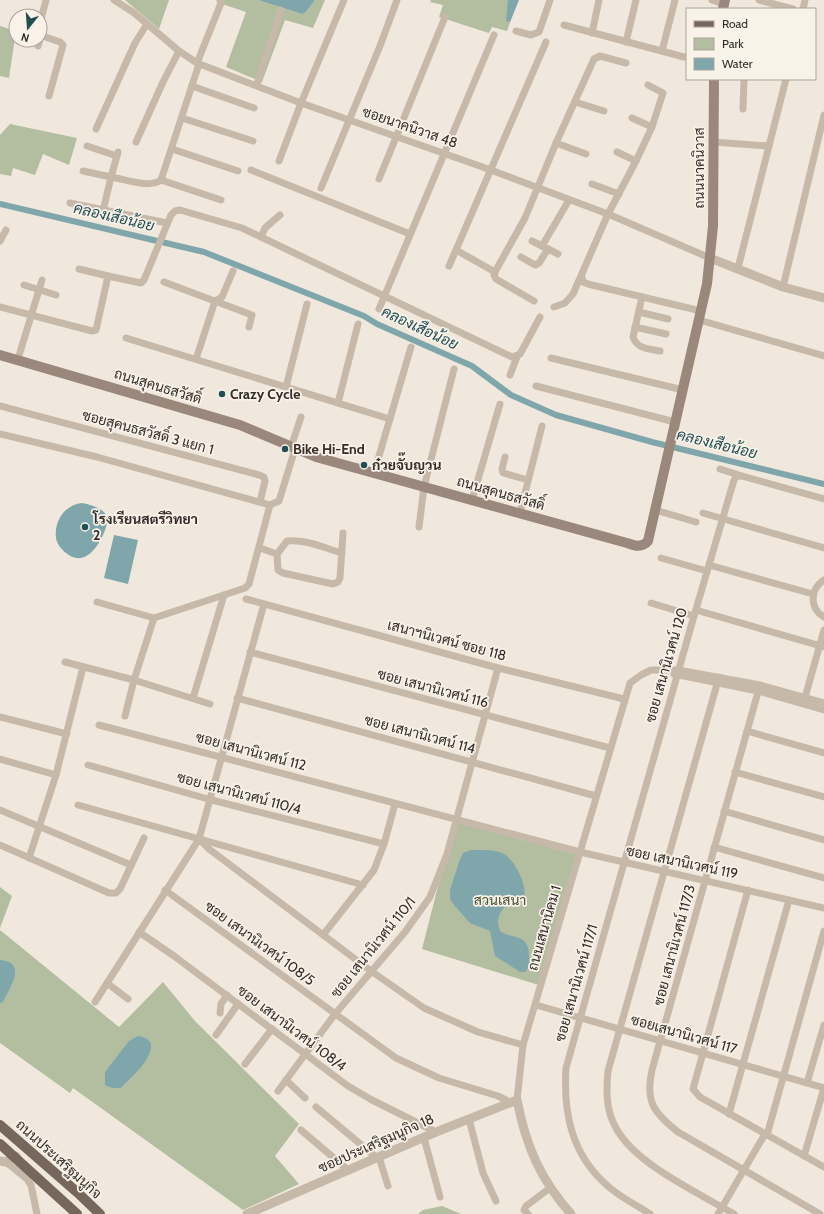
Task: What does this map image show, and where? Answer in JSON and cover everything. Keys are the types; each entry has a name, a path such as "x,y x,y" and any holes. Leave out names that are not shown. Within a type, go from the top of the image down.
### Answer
{"main road":[{"name":"ถนนนาคนิวาส","path":"710,258 712,226 714,80"},
{"name":"ถนนสุคนธสวัสดิ์","path":"0,355 240,425 293,448 374,473 639,546 648,540 700,316 710,258"},
{"name":"ถนนประเสริฐมนูกิจ","path":"0,1125 100,1214"},
{"name":"ถนนประเสริฐมนูกิจ","path":"0,1144 16,1156 77,1214"}],"street":[{"name":"ซอยนาคนิวาส 48","path":"114,0 133,12 179,51 198,64 257,84 301,103 537,187 608,214 710,258"},
{"path":"279,161 301,103 344,0"},
{"path":"321,188 380,46 397,0"},
{"path":"516,31 532,35 539,32 550,0"},
{"path":"592,33 599,0"},
{"path":"626,42 636,0"},
{"path":"662,51 675,0"},
{"path":"712,0 724,4"},
{"path":"759,0 789,8"},
{"path":"83,171 148,184 156,184 161,180 198,64 221,3"},
{"path":"257,84 281,10"},
{"path":"379,180 445,17"},
{"path":"96,129 135,43 147,24"},
{"path":"564,25 684,57"},
{"path":"379,309 443,153 494,35"},
{"path":"48,38 60,42 63,45 49,96"},
{"path":"449,266 546,42"},
{"path":"136,142 163,82 179,51"},
{"path":"534,301 496,279 495,272 524,218 556,142 576,102 596,56 626,63"},
{"path":"742,109 744,80"},
{"path":"738,268 786,80"},
{"path":"554,307 564,303 573,294 582,277 608,214 652,127 663,93 648,85"},
{"path":"192,86 254,108"},
{"path":"576,102 604,111"},
{"path":"783,287 824,115"},
{"path":"182,118 253,141"},
{"path":"632,118 652,127"},
{"path":"556,142 586,154"},
{"path":"713,142 769,146"},
{"path":"87,146 117,154 104,211"},
{"path":"172,149 238,171"},
{"path":"617,152 636,161"},
{"path":"251,170 410,234"},
{"path":"161,180 221,200"},
{"path":"592,184 619,194"},
{"path":"521,257 535,265 539,263 545,247 569,200"},
{"path":"70,203 167,223"},
{"path":"79,269 141,283 144,280 167,223 174,211 180,210 242,228 512,357 517,357"},
{"path":"261,237 265,228 280,215"},
{"path":"0,241 6,230"},
{"path":"532,241 558,254"},
{"path":"456,250 495,272"},
{"path":"710,258 783,287 824,298"},
{"path":"196,359 215,301 222,297 233,271"},
{"path":"0,307 92,331 96,330 108,276"},
{"path":"582,277 583,282 588,284 642,297 824,356"},
{"path":"18,359 42,280"},
{"path":"164,282 252,315 249,327"},
{"path":"24,285 56,295"},
{"path":"642,297 633,337 637,345 660,352"},
{"path":"286,388 306,304"},
{"path":"639,312 668,319"},
{"path":"510,375 517,357 540,317"},
{"path":"338,403 358,324"},
{"path":"635,327 666,334"},
{"path":"126,338 390,419"},
{"path":"374,473 410,347"},
{"path":"551,358 683,390"},
{"path":"419,527 424,487 454,370"},
{"path":"536,386 675,422"},
{"path":"472,500 500,404"},
{"name":"ซอยสุคนธสวัสดิ์ 3 แยก 1","path":"0,406 259,475 264,477 266,481 260,502"},
{"path":"0,434 97,458 270,505 279,501 301,417"},
{"path":"520,513 542,426"},
{"path":"505,457 502,469 503,473 528,480"},
{"path":"720,469 739,476 824,499"},
{"name":"ซอย เสนานิเวศน์ 120","path":"623,863 708,568 723,519 739,476"},
{"path":"97,602 154,618 245,588 249,584 260,548 270,505"},
{"path":"655,510 696,522"},
{"path":"703,513 824,548"},
{"path":"342,553 304,541 287,542 277,554 278,570 283,573 333,584 338,582 340,578 344,533"},
{"path":"260,548 277,554"},
{"path":"661,558 813,594"},
{"path":"824,580 818,584 813,594 814,606 824,617"},
{"path":"193,698 224,595"},
{"name":"เสนาฯนิเวศน์ ซอย 118","path":"246,599 498,668 624,699"},
{"path":"651,603 822,646"},
{"path":"95,1002 198,839 264,604"},
{"path":"125,716 134,680 154,618"},
{"path":"804,700 822,646 824,630"},
{"name":"ซอย เสนานิเวศน์ 116","path":"250,652 610,748"},
{"path":"65,662 134,680 210,704"},
{"path":"29,858 56,775 83,667"},
{"name":"ซอย เสนานิเวศน์ 110/1","path":"278,1091 335,1014 405,932 430,897 447,854 455,820 498,668"},
{"name":"ถนนเสนานิคม 1","path":"571,1214 550,1188 530,1147 513,1101 523,1045 624,699 630,683 634,679 651,670 669,670 759,688 804,700 824,703"},
{"path":"718,680 608,1072 606,1086 610,1113 615,1128 627,1144 642,1158 674,1179 734,1214"},
{"name":"ซอย เสนานิเวศน์ 117/3","path":"744,1170 678,1132 662,1119 654,1108 650,1099 649,1086 759,688"},
{"name":"ซอย เสนานิเวศน์ 114","path":"237,698 596,796"},
{"name":"ถนนเสนานิคม 1","path":"804,700 824,710"},
{"path":"0,717 67,734"},
{"name":"ซอย เสนานิเวศน์ 112","path":"99,725 534,840"},
{"path":"747,731 824,753"},
{"path":"0,759 56,775"},
{"name":"ซอย เสนานิเวศน์ 110/4","path":"88,764 208,799 384,844"},
{"path":"735,772 824,797"},
{"path":"323,935 374,870 384,844 395,804"},
{"path":"78,805 363,885"},
{"path":"0,810 131,865"},
{"path":"724,811 824,840"},
{"path":"0,845 109,893 116,893 120,889 144,838"},
{"path":"198,839 371,971 424,1008 478,1032 523,1045"},
{"name":"ซอย เสนานิเวศน์ 119","path":"534,840 623,863 705,880 824,908"},
{"path":"714,847 824,878"},
{"name":"ซอย เสนานิเวศน์ 117/1","path":"623,863 579,1017 566,1068 564,1093 566,1112 580,1153 598,1176 618,1194 650,1214"},
{"name":"ซอย เสนานิเวศน์ 108/5","path":"165,890 402,1061 439,1078 513,1101"},
{"path":"748,890 693,1089 700,1097 728,1114 824,1167"},
{"path":"728,1114 789,900"},
{"path":"718,1214 766,1134 824,931"},
{"name":"ซอย เสนานิเวศน์ 108/4","path":"139,932 272,1029 332,1075 372,1100 436,1132"},
{"path":"107,983 128,999"},
{"path":"220,1013 221,1004 227,996"},
{"path":"216,1035 238,1004"},
{"name":"ซอยเสนานิเวศน์ 117","path":"536,1004 824,1088"},
{"path":"807,1083 824,1025"},
{"path":"245,1064 272,1029"},
{"path":"286,1080 305,1098"},
{"path":"804,1156 824,1088"},
{"name":"ซอยประเสริฐมนูกิจ 18","path":"247,1214 436,1132 513,1101"},
{"path":"316,1107 378,1157 388,1186"},
{"path":"469,1118 483,1173 496,1201"},
{"path":"301,1130 349,1171"},
{"path":"424,1138 440,1197"},
{"path":"3,1161 16,1156"},
{"path":"3,1161 27,1179 31,1185 37,1214"},
{"path":"744,1170 820,1214"},
{"path":"528,1214 524,1210 526,1206 550,1188"}],"green space":[{"path":"125,0 169,0 159,29"},
{"path":"217,0 258,0 302,14 305,13 315,0 325,0 313,28 285,20 262,82 226,67 246,12 216,2"},
{"path":"431,0 518,0 507,31 492,27 489,33 439,17 443,5 430,2"},
{"path":"0,26 8,28 8,48 13,48 9,78 0,76"},
{"path":"10,124 77,138 69,165 43,154 35,175 13,168 11,176 0,174 0,135"},
{"name":"สวนเสนา","path":"455,820 580,852 542,986 422,949"},
{"path":"0,887 12,896 0,928"},
{"path":"0,930 119,1027 163,982 195,1021 299,1124 275,1156 299,1184 243,1210 73,1088 70,1093 0,1043"},
{"path":"442,1206 461,1214 418,1214 423,1210"}],"water":[{"path":"258,0 315,0 305,13 302,14"},
{"path":"508,0 519,0 510,22 506,21"},
{"path":"82,503 101,509 106,515 107,521 106,527 95,549 85,557 79,558 73,557 61,548 56,538 56,531 62,514 70,507"},
{"path":"114,535 138,540 128,584 104,578"},
{"path":"471,850 490,850 502,853 511,860 520,874 523,881 525,895 523,900 511,902 506,906 499,916 498,924 501,932 521,939 527,945 529,963 525,972 520,972 495,956 490,931 470,923 450,899 450,890 460,859 463,853"},
{"path":"0,960 13,965 15,976 3,1002 0,1003"},
{"path":"138,1036 146,1038 151,1043 145,1062 121,1088 112,1088 105,1085 105,1072 129,1041"}],"waterway":[{"name":"คลองเสือน้อย","path":"0,204 204,252 364,316 377,324 472,366 511,395 556,415 652,442 824,484"}],"place":[{"name":"Crazy Cycle","path":"222,394"},
{"name":"Bike Hi-End","path":"285,449"},
{"name":"ก๋วยจั๊บญวน","path":"364,465"},
{"name":"โรงเรียนสตรีวิทยา 2","path":"85,527"}]}
